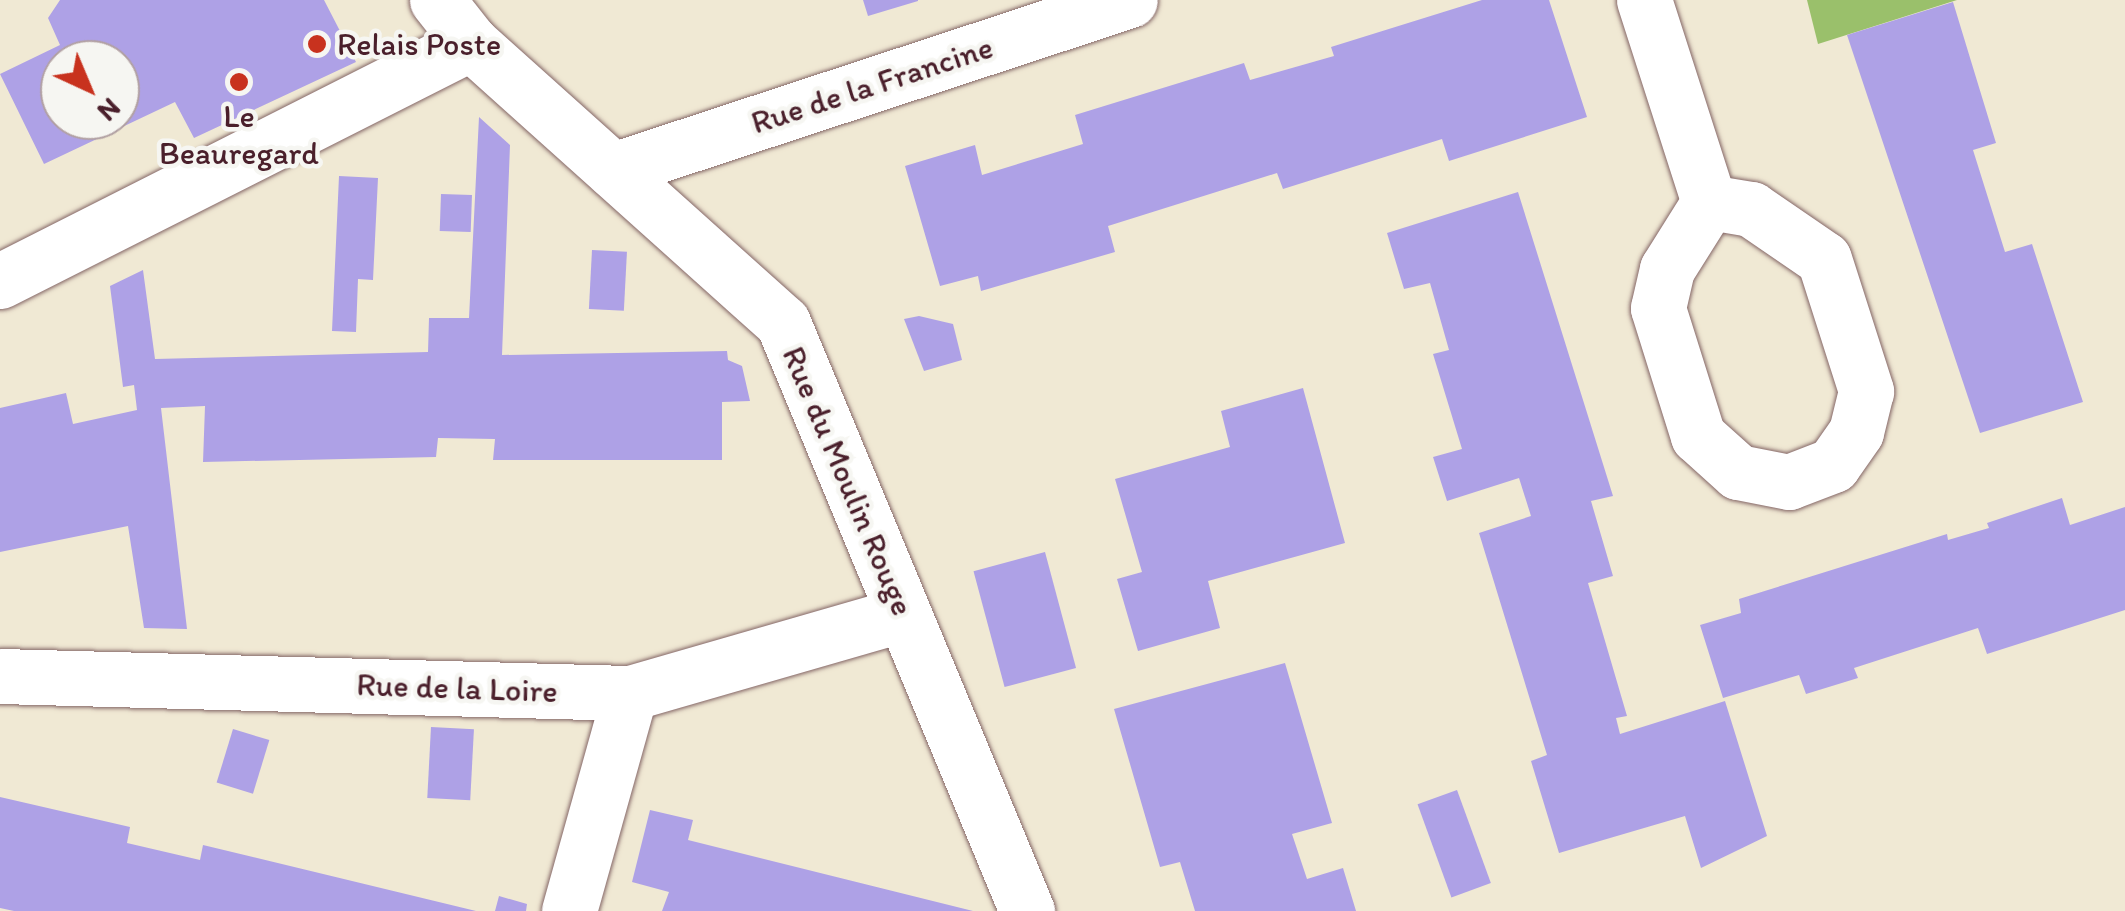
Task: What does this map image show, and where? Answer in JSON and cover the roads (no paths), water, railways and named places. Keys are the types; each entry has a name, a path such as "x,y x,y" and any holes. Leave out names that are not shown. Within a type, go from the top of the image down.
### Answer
{"street":[{"name":"Rue du Moulin Rouge","path":"436,0 471,43 782,323 1027,911"},
{"name":"Rue de la Francine","path":"612,170 1130,0"},
{"path":"1644,0 1710,202"},
{"path":"0,281 471,43"},
{"path":"1710,202 1751,209 1824,258 1866,391 1856,432 1833,466 1789,482 1738,472 1698,436 1658,308 1667,269 1710,202"},
{"name":"Rue de la Loire","path":"0,676 630,693 903,614"},
{"path":"569,911 630,693"}],"place":[{"name":"Relais Poste","path":"317,44"},
{"name":"Le Beauregard","path":"239,82"}]}
